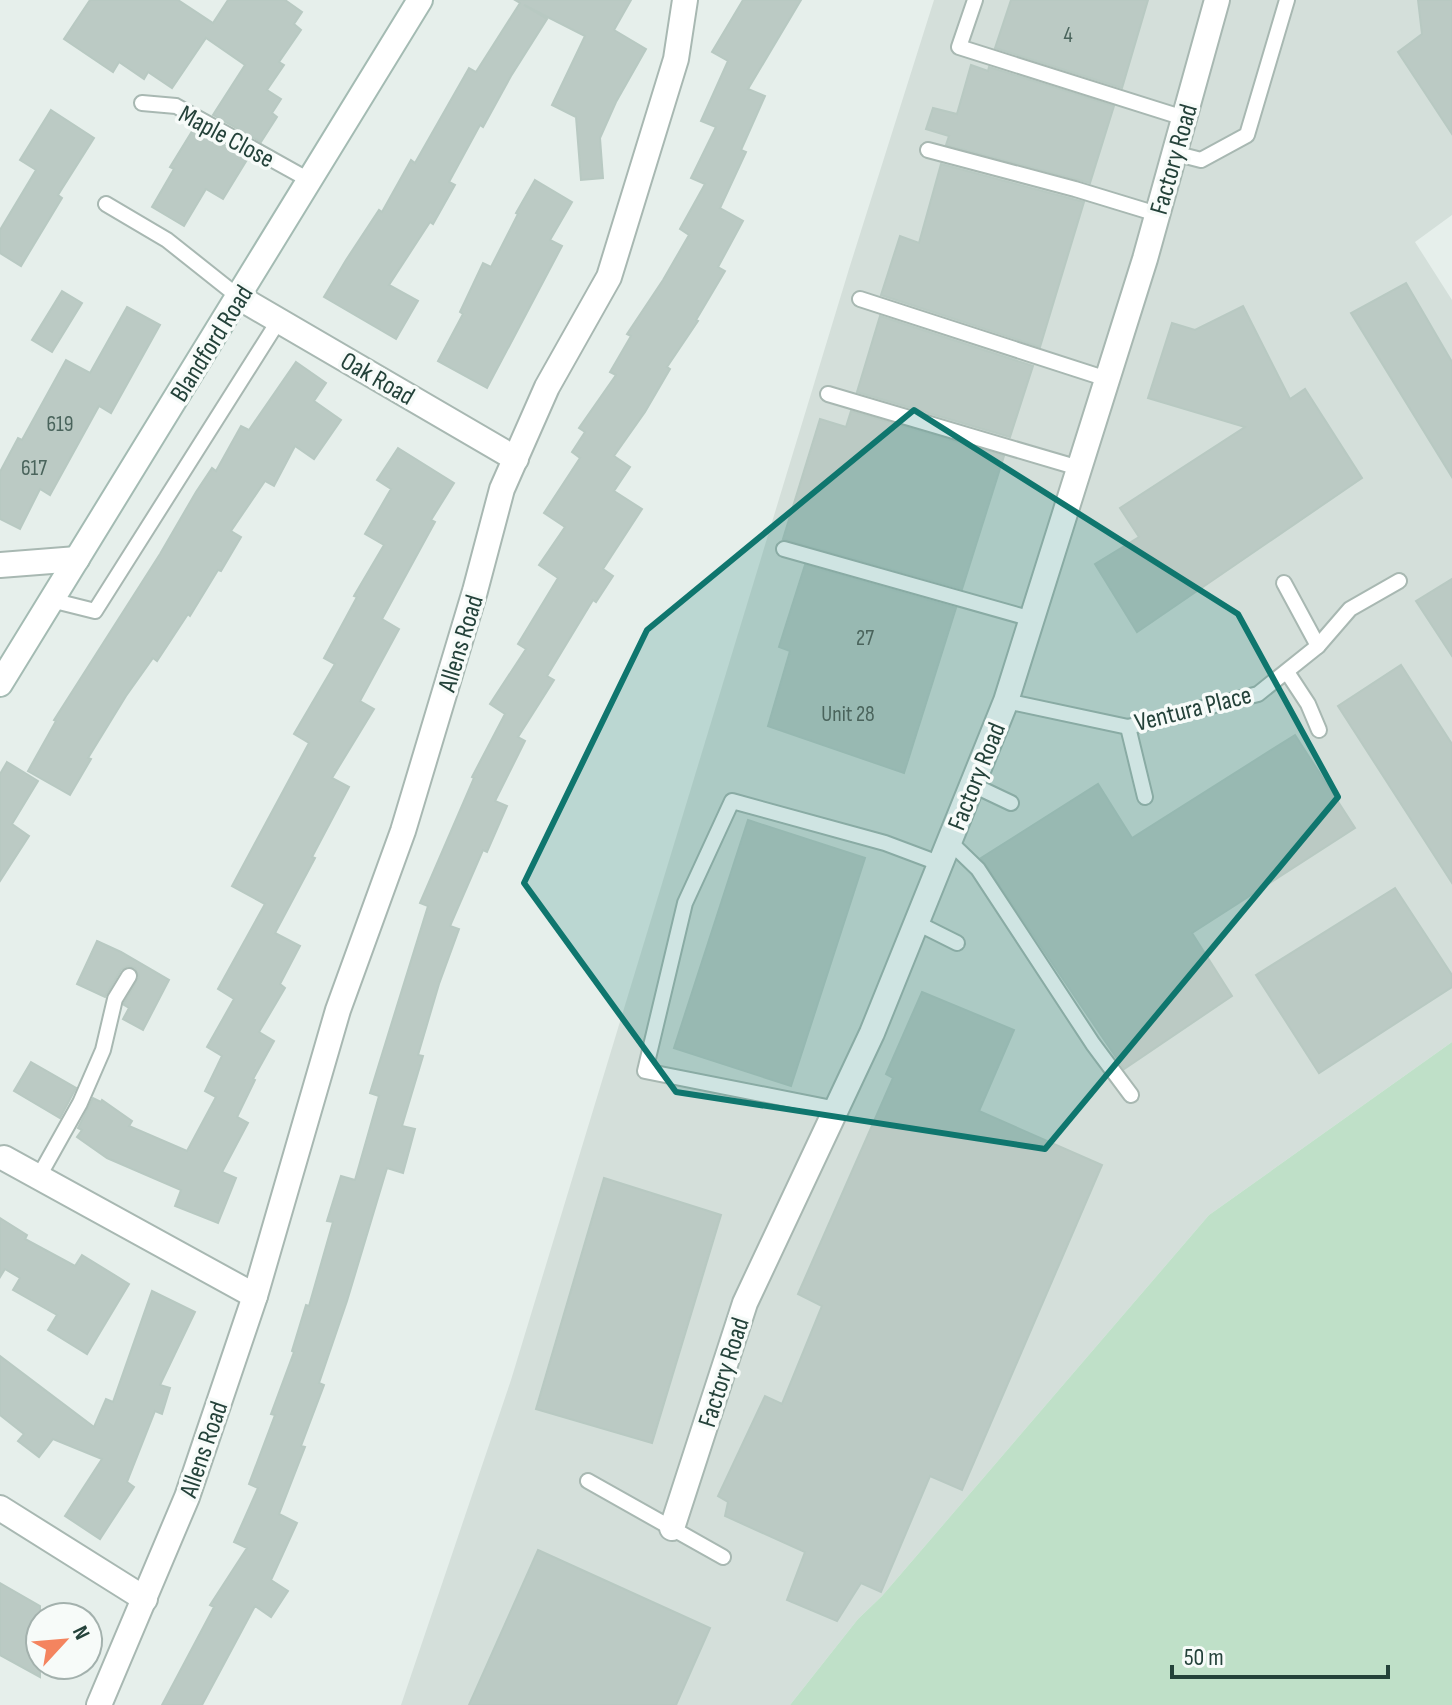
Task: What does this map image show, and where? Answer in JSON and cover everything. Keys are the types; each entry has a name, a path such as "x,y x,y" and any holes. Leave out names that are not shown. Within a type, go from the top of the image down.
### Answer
{"street":[{"name":"Blandford Road","path":"0,684 240,298 420,0"},
{"name":"Allens Road","path":"99,1705 187,1497 255,1296 338,1010 403,831 475,591 502,489 547,387 609,277 676,59 685,0"},
{"name":"Factory Road","path":"672,1528 745,1303 872,1033 1006,701 1157,214 1217,0"},
{"name":"Oak Road","path":"240,298 516,459"},
{"path":"0,565 77,559"},
{"path":"4,1158 255,1296"},
{"path":"0,1508 145,1599"}],"lane":[{"path":"975,0 959,47 1184,118"},
{"path":"1174,153 1201,160 1247,135 1287,0"},
{"name":"Maple Close","path":"142,103 176,106 309,180"},
{"path":"928,150 1157,214"},
{"path":"106,204 167,240 240,298"},
{"path":"860,299 1107,379"},
{"path":"51,600 95,611 279,320"},
{"path":"828,394 1079,468"},
{"path":"784,549 1032,619"},
{"name":"Ventura Place","path":"1006,701 1128,727 1258,694 1318,646 1350,609 1399,581"},
{"path":"1284,583 1318,646"},
{"path":"1287,672 1308,704 1319,730"},
{"path":"1128,727 1145,797"},
{"path":"973,785 1011,803"},
{"path":"837,1109 645,1071 685,903 732,801 885,843 945,853 978,869 1093,1044 1131,1095"},
{"path":"917,923 957,943"},
{"path":"38,1178 92,1076 103,1050 115,999 129,976"},
{"path":"588,1481 723,1557"}],"highlighted area":[{"path":"914,410 1238,614 1338,797 1045,1149 676,1092 524,883 647,630"}],"shaded area":[{"path":"934,0 1452,0 1452,215 1415,242 1452,300 1452,1042 1209,1215 882,1596 858,1619 790,1705 401,1705 511,1380 849,269"}],"green space":[{"path":"1452,1042 1452,1705 790,1705 858,1619 882,1596 1209,1215"}],"building":[{"path":"90,0 178,0 213,23 228,0 285,0 302,12 294,24 301,30 279,62 284,65 267,90 281,99 272,113 277,117 261,142 213,115 245,65 206,38 172,88 148,72 144,79 119,62 113,72 64,39"},
{"path":"515,0 631,0 614,30 646,49 600,138 603,178 581,180 576,117 552,105 585,36 524,5 547,19 483,127 480,125 449,182 455,185 433,224 430,222 389,285 418,301 396,339 324,297 379,210 382,212 411,160 415,163 469,68 476,72 520,3"},
{"path":"743,0 801,0 748,89 765,96 741,150 746,152 720,208 743,221 718,267 725,271 698,321 667,367 670,369 645,412 614,456 630,467 614,491 642,509 603,569 613,576 596,602 593,600 547,676 554,680 518,737 525,741 495,801 507,806 487,852 483,850 450,926 459,929 418,1055 423,1056 402,1126 415,1129 403,1173 387,1168 319,1383 324,1385 301,1446 305,1447 279,1514 297,1523 271,1580 288,1591 271,1617 255,1606 202,1705 162,1705 214,1607 210,1605 247,1548 234,1542 258,1488 249,1484 275,1415 271,1414 294,1352 306,1305 309,1306 333,1222 327,1221 341,1176 355,1180 379,1096 370,1093 428,906 420,903 472,777 505,714 490,704 526,649 518,644 558,578 539,565 565,527 544,513 580,458 572,452 585,432 579,428 616,375 610,372 631,336 627,334 689,235 680,229 705,184 691,178 716,127 701,121 728,61 712,52"},
{"path":"1011,0 1148,0 1122,88 995,48"},
{"path":"1418,0 1452,0 1452,134 1398,52 1422,34"},
{"path":"971,65 988,71 989,67 1114,106 1090,183 946,145 949,136 926,129 933,108 957,114"},
{"path":"51,110 94,138 58,195 62,198 21,266 0,253 0,230 36,170 20,160"},
{"path":"194,128 248,158 223,199 206,189 184,226 152,207 174,169 170,167"},
{"path":"941,164 1084,202 1040,347 881,295 900,236 919,243"},
{"path":"535,180 572,202 550,240 562,246 487,388 438,361 463,314 460,312 483,263 491,267"},
{"path":"1406,283 1452,362 1452,477 1351,313"},
{"path":"62,291 82,303 52,352 32,340"},
{"path":"1243,306 1290,399 1305,389 1362,478 1137,632 1095,564 1139,537 1120,508 1245,427 1148,398 1172,323 1195,330"},
{"path":"127,307 160,325 111,413 99,406 50,495 40,489 20,529 0,519 0,472 18,438 22,440 66,360 90,373"},
{"path":"880,316 1033,366 1010,437 857,392"},
{"path":"296,362 326,383 314,401 341,420 314,459 295,446 274,486 265,481 231,531 241,537 221,571 218,570 157,661 153,658 126,696 88,758 91,759 70,795 28,771 54,720 196,492 212,468 216,471 241,426 249,430"},
{"path":"851,411 1004,456 962,589 783,539 820,419 846,427"},
{"path":"398,448 454,483 431,520 435,522 382,619 399,629 360,701 374,709 332,778 349,787 275,933 300,946 280,984 285,988 259,1032 274,1041 237,1117 248,1123 222,1172 236,1178 218,1223 175,1206 181,1190 107,1158 77,1137 82,1130 78,1128 93,1098 102,1100 132,1121 129,1126 187,1151 216,1097 205,1091 222,1056 207,1047 234,999 218,989 265,904 232,886 309,743 294,734 335,664 324,658 357,597 354,596 384,545 365,534 391,489 377,480"},
{"path":"805,565 956,608 904,773 768,726 790,651 779,647"},
{"path":"1452,579 1452,656 1416,601"},
{"path":"1401,665 1452,744 1452,883 1338,706"},
{"path":"1295,735 1355,828 1192,933 1232,996 1124,1069 981,858 1098,784 1132,838"},
{"path":"7,762 38,781 12,824 29,836 0,881 0,774"},
{"path":"748,820 865,858 791,1086 674,1048"},
{"path":"1395,888 1452,975 1452,987 1319,1073 1256,975"},
{"path":"97,941 169,980 143,1030 123,1019 129,1008 124,1003 139,977 135,968 128,966 121,970 105,997 77,984"},
{"path":"922,992 1014,1030 979,1111 1102,1165 962,1490 930,1476 881,1592 861,1583 837,1621 787,1600 805,1552 725,1516 728,1502 718,1496 765,1396 782,1404 822,1306 798,1294 893,1078 886,1074"},
{"path":"31,1062 76,1088 60,1118 14,1091"},
{"path":"604,1178 721,1215 652,1443 536,1409"},
{"path":"0,1218 27,1235 25,1239 75,1266 82,1255 129,1284 87,1354 48,1330 57,1315 13,1290 20,1278 5,1269 0,1277"},
{"path":"152,1291 195,1312 160,1385 170,1388 162,1414 155,1411 127,1482 134,1487 100,1539 65,1516 102,1459 53,1439 39,1457 18,1441 24,1434 0,1415 0,1356 94,1427 106,1399 113,1402"},
{"path":"538,1550 710,1628 676,1705 469,1705"},
{"path":"0,1583 31,1601 24,1601 24,1668 0,1655"}]}
